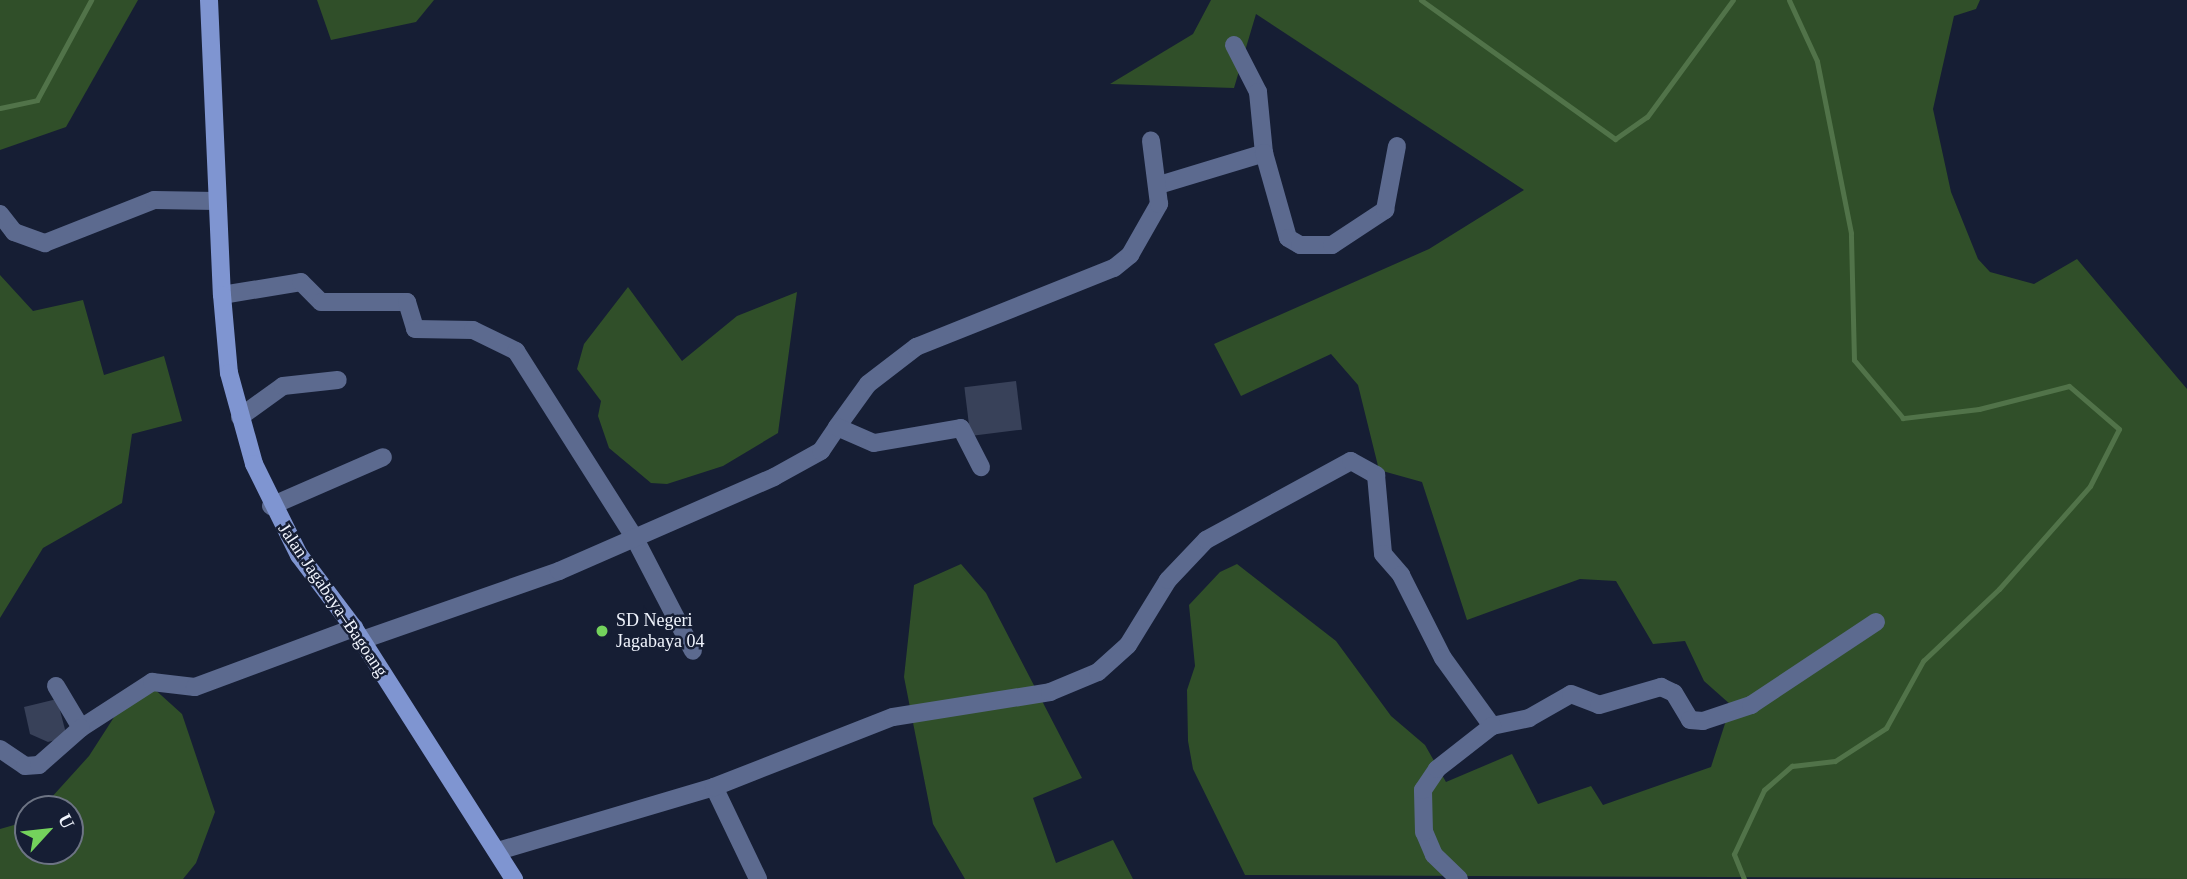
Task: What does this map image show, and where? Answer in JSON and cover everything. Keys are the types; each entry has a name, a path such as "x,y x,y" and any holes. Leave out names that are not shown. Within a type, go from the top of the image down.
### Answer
{"street":[{"name":"Jalan Jagabaya–Bagoang","path":"209,0 222,295 240,417 271,506 358,634 514,879"},
{"path":"1234,45 1258,92 1264,153 1287,238 1300,246 1332,245 1385,210 1397,146"},
{"path":"0,749 25,766 38,765 80,728 152,682 195,687 358,634 634,537 775,477 821,452 869,384 916,347 1114,268 1153,224 1159,185 1151,141"},
{"path":"1159,185 1264,153"},
{"path":"0,214 15,232 45,243 154,200 216,201"},
{"path":"222,295 301,282 321,302 407,302 415,329 473,330 516,351 634,537 693,651"},
{"path":"240,417 283,386 338,380"},
{"path":"837,427 874,443 961,428 981,467"},
{"path":"271,506 383,457"},
{"path":"498,851 714,787 894,717 1050,692 1098,671 1128,645 1168,580 1206,540 1351,461 1376,475 1383,554 1401,575 1443,658 1492,726"},
{"path":"1459,879 1434,855 1424,832 1423,790 1437,769 1492,726 1529,718 1572,694 1599,705 1661,687 1674,693 1690,720 1703,721 1751,705 1877,622"},
{"path":"56,686 80,728"},
{"path":"714,787 758,879"}],"green space":[{"path":"0,0 138,0 66,127 0,150"},
{"path":"317,0 434,0 416,22 331,40"},
{"path":"1211,0 1980,0 1976,9 1954,16 1933,109 1951,192 1978,259 1990,272 2034,284 2077,259 2187,389 2187,879 1245,875 1193,769 1188,741 1187,690 1195,666 1189,605 1220,572 1237,564 1336,641 1391,716 1425,745 1446,782 1512,754 1538,804 1591,786 1603,805 1711,767 1731,705 1704,681 1685,641 1653,644 1616,581 1580,579 1467,620 1422,482 1379,470 1358,385 1331,354 1241,396 1214,344 1429,249 1524,190 1256,14 1234,88 1110,84 1193,34"},
{"path":"0,275 33,311 83,300 104,375 164,356 182,421 132,434 122,503 43,548 0,618"},
{"path":"628,287 682,361 737,316 797,292 778,433 723,466 667,484 651,483 609,448 598,416 601,401 577,369 584,344"},
{"path":"961,564 986,593 1082,778 1033,798 1056,863 1113,840 1133,879 965,879 933,824 904,677 914,585"},
{"path":"151,686 182,714 215,812 196,863 183,879 0,879 0,829 14,825 14,865 84,865 84,795 54,795 89,756 127,697"}],"building":[{"path":"1016,381 1022,430 970,436 964,387"},
{"path":"57,699 67,737 48,742 30,734 24,707"}],"waterway":[{"path":"0,108 37,100 91,0"},
{"path":"1421,0 1615,139 1647,117 1733,0"},
{"path":"1744,879 1734,854 1764,790 1792,766 1835,761 1886,728 1923,661 1999,589 2090,486 2119,429 2069,386 1979,409 1903,418 1854,360 1851,233 1817,61 1789,0"}],"place":[{"name":"SD Negeri Jagabaya 04","path":"602,631"}]}
